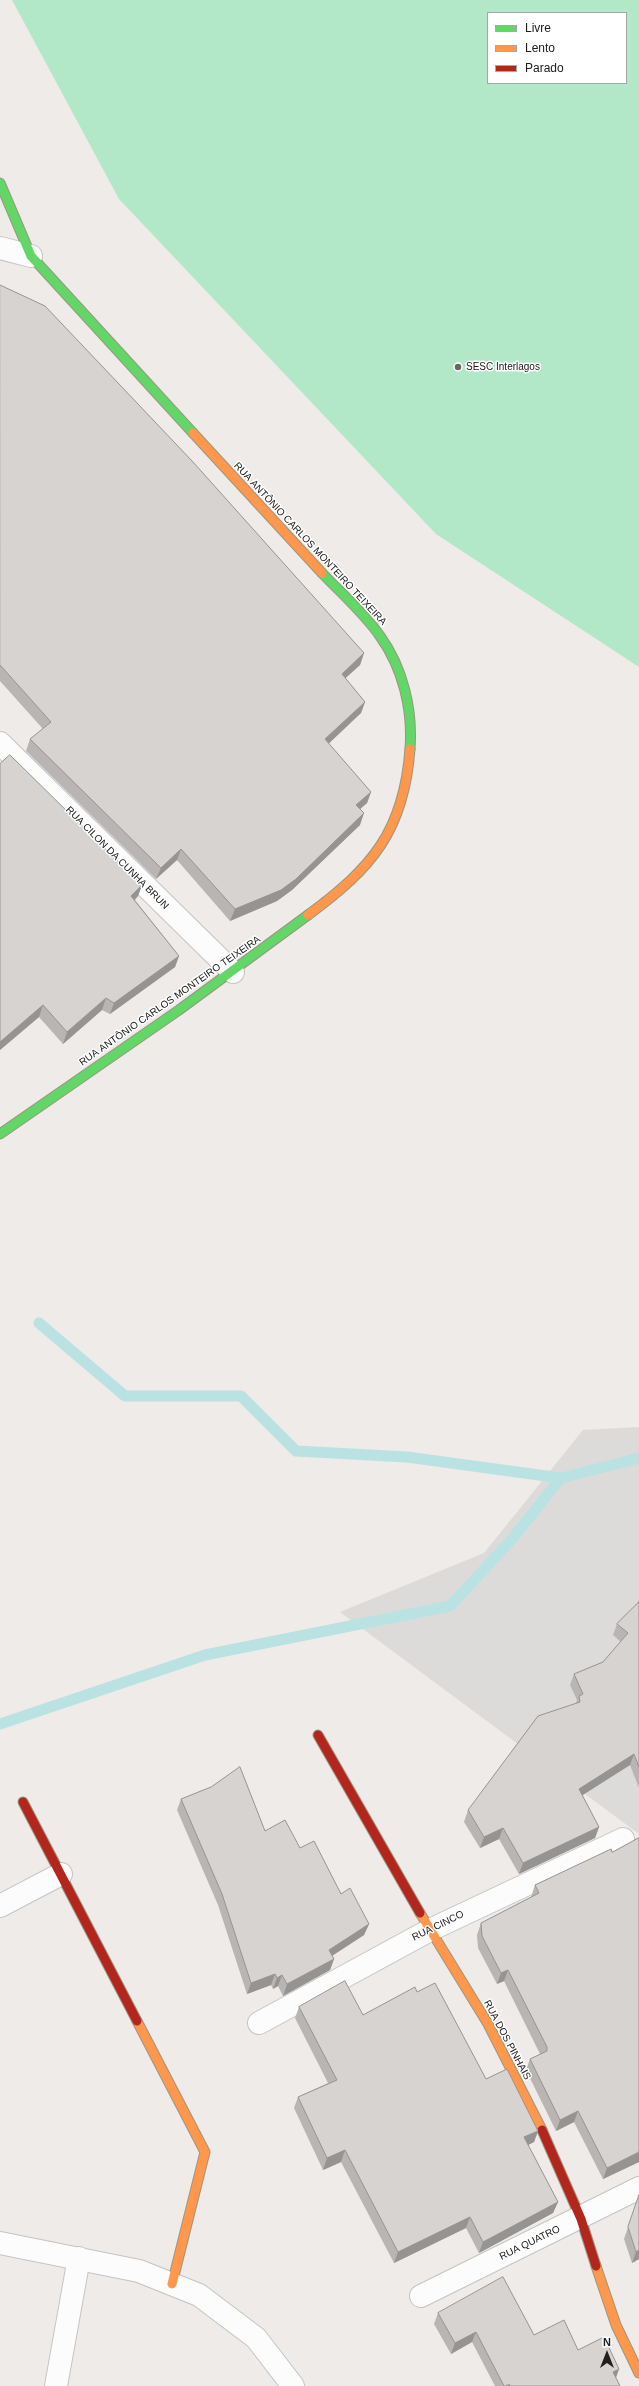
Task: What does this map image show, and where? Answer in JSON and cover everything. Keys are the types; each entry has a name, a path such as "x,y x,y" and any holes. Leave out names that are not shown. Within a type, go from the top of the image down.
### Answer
{"street":[{"name":"RUA ANTÔNIO CARLOS MONTEIRO TEIXEIRA","path":"0,183 31,256 380,636 399,672 410,708 410,755 402,802 383,843 350,882 233,972 0,1134"},
{"path":"0,248 31,256"},
{"name":"RUA CILON DA CUNHA BRUN","path":"0,743 233,972"},
{"name":"RUA DOS PINHAIS","path":"318,1735 430,1930 488,2024 539,2123 582,2219 616,2325 639,2373"},
{"path":"24,1802 205,2152 172,2284"},
{"name":"RUA CINCO","path":"259,2023 430,1930 623,1839"},
{"path":"0,1906 61,1874"},
{"name":"RUA QUATRO","path":"421,2296 582,2219 639,2188"},
{"path":"0,2243 139,2271 199,2295 256,2338 293,2386"},
{"path":"56,2386 80,2258"}],"shaded area":[{"path":"639,1427 639,1834 340,1612 484,1553 583,1430"}],"green space":[{"name":"SESC Interlagos","path":"12,0 639,0 639,667 436,534 119,199"}],"building":[{"path":"0,285 45,306 193,462 364,653 342,674 365,702 325,739 371,792 356,805 364,813 296,879 281,890 235,909 181,849 161,868 30,739 51,722 0,665"},
{"path":"10,755 142,885 131,896 179,956 114,1003 106,998 67,1032 43,1005 0,1042 0,764"},
{"path":"639,1602 639,1767 634,1754 579,1789 599,1827 523,1863 503,1828 484,1837 468,1810 538,1716 580,1702 579,1696 583,1694 574,1674 603,1662 628,1633 617,1624"},
{"path":"240,1767 265,1831 285,1820 300,1848 314,1841 341,1894 350,1888 369,1924 329,1950 334,1959 287,1984 282,1975 277,1978 275,1974 251,1983 222,1894 181,1799 211,1787"},
{"path":"639,1838 639,2152 607,2168 578,2111 560,2120 530,2059 547,2051 547,2047 508,1970 501,1973 482,1936 481,1923 539,1893 535,1885 611,1849 612,1852"},
{"path":"345,1981 363,2015 415,1987 417,1992 435,1983 486,2079 507,2069 538,2131 524,2137 558,2202 483,2242 470,2217 398,2252 345,2150 327,2158 298,2097 337,2080 299,2007"},
{"path":"639,2195 639,2250 636,2252 628,2227"},
{"path":"503,2277 534,2335 564,2320 578,2350 604,2337 619,2369 613,2372 620,2386 510,2386 509,2384 504,2386 476,2332 455,2343 438,2313"}],"waterway":[{"path":"39,1323 125,1396 241,1396 296,1451 407,1457 561,1478"},
{"path":"0,1724 205,1655 450,1606 512,1539 561,1478 639,1458"}],"traffic: fast":[{"path":"0,183 31,256 193,433"},
{"path":"322,573 360,611 388,648 395,662 405,690 410,719 410,749"},
{"path":"0,1134 179,1010 308,915"}],"traffic: slow":[{"path":"193,433 322,573"},
{"path":"308,915 331,898 350,881 381,845 392,825 401,803 407,778 410,749"},
{"path":"420,1913 488,2024 542,2130"},
{"path":"137,2021 205,2152 172,2284"},
{"path":"596,2266 616,2325 639,2373"}],"traffic: jam":[{"path":"318,1735 420,1913"},
{"path":"23,1802 137,2021"},
{"path":"542,2130 581,2219 596,2266"}],"place":[{"name":"SESC Interlagos","path":"458,367"}]}
